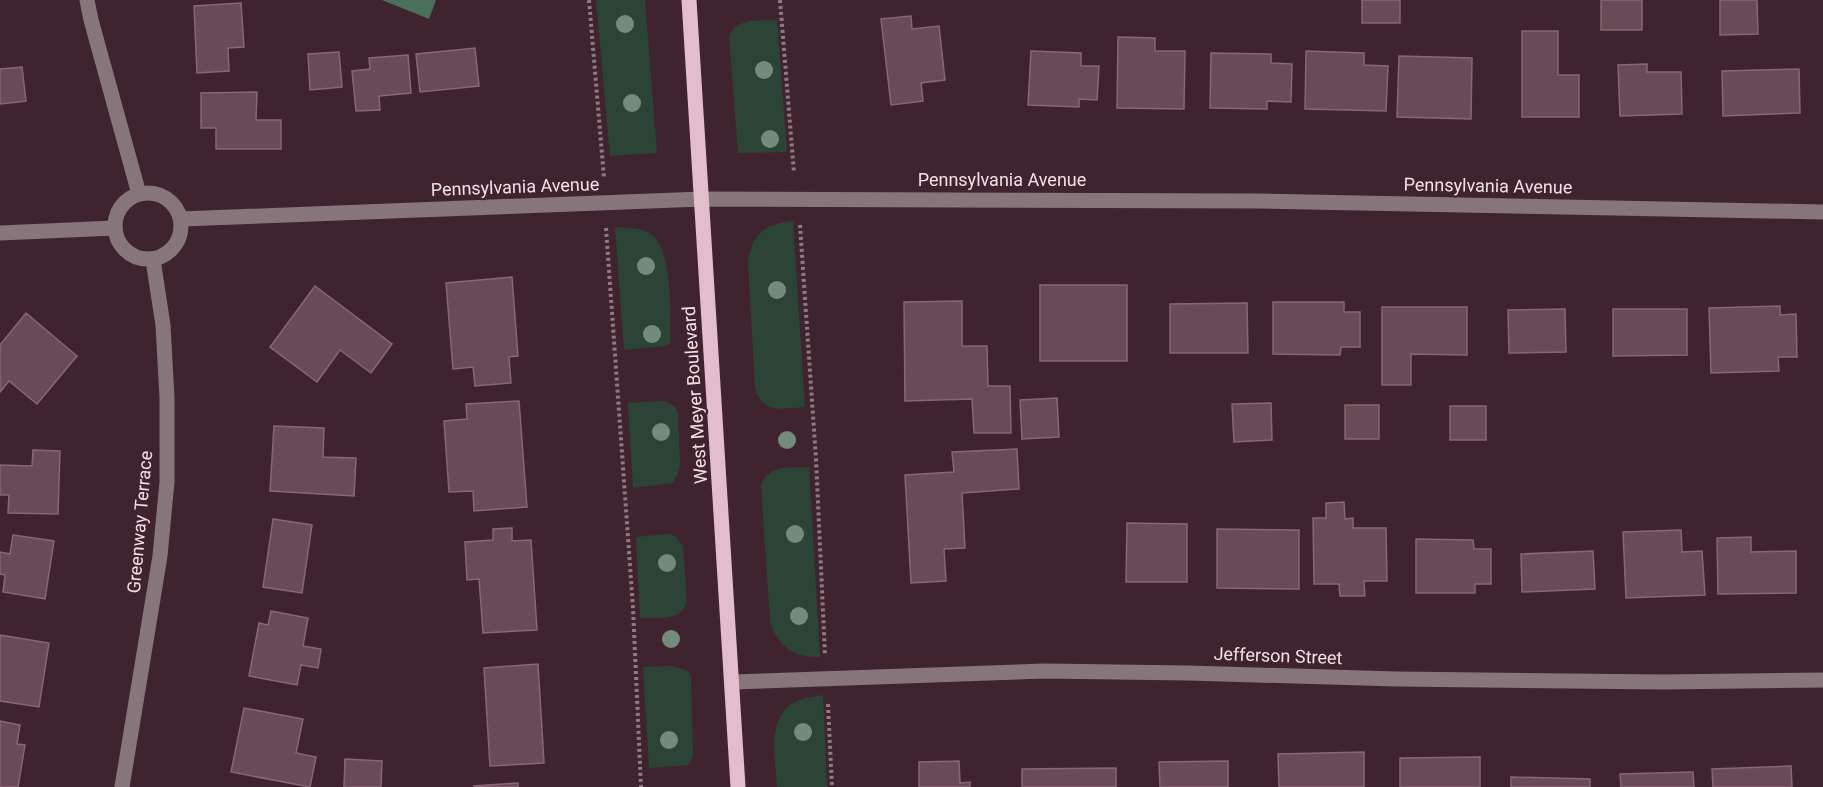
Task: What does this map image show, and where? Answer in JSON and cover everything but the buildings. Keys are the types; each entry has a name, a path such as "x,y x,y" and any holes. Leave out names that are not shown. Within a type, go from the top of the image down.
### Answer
{"main road":[{"name":"West Meyer Boulevard","path":"689,0 738,787"}],"street":[{"path":"87,0 139,194"},
{"path":"139,194 161,195 177,209 181,219 182,230 179,241 172,250 153,260 131,255 117,238 116,216 129,199 139,194"},
{"name":"Pennsylvania Avenue","path":"181,219 702,199 1260,201 1823,212"},
{"path":"0,233 115,228"},
{"name":"Greenway Terrace","path":"122,787 160,556 167,482 167,398 163,325 153,260"},
{"name":"Jefferson Street","path":"733,682 1045,671 1408,680 1663,682 1823,680"}],"path":[{"path":"589,0 604,187"},
{"path":"780,0 794,175"},
{"path":"800,222 816,459 832,787"},
{"path":"606,228 633,608 641,787"}],"shaded area":[{"path":"382,0 436,0 429,19"},
{"path":"596,0 645,0 657,153 610,156"},
{"path":"777,20 787,152 738,153 729,37 737,26 743,23"},
{"path":"793,221 805,407 782,409 763,403 755,388 748,263 752,245 761,232 783,222"},
{"path":"615,227 644,231 652,235 659,243 667,270 670,301 671,343 665,346 624,350"},
{"path":"664,401 674,406 678,412 680,463 678,474 672,483 633,488 628,403"},
{"path":"809,467 820,657 802,655 788,649 777,638 773,630 770,621 761,486 768,474 774,471"},
{"path":"668,534 675,536 683,546 687,601 684,608 675,615 640,618 636,537"},
{"path":"672,666 688,671 691,678 693,756 688,765 649,768 643,667"},
{"path":"823,695 827,787 777,787 774,742 779,720 784,711 795,702"}]}
